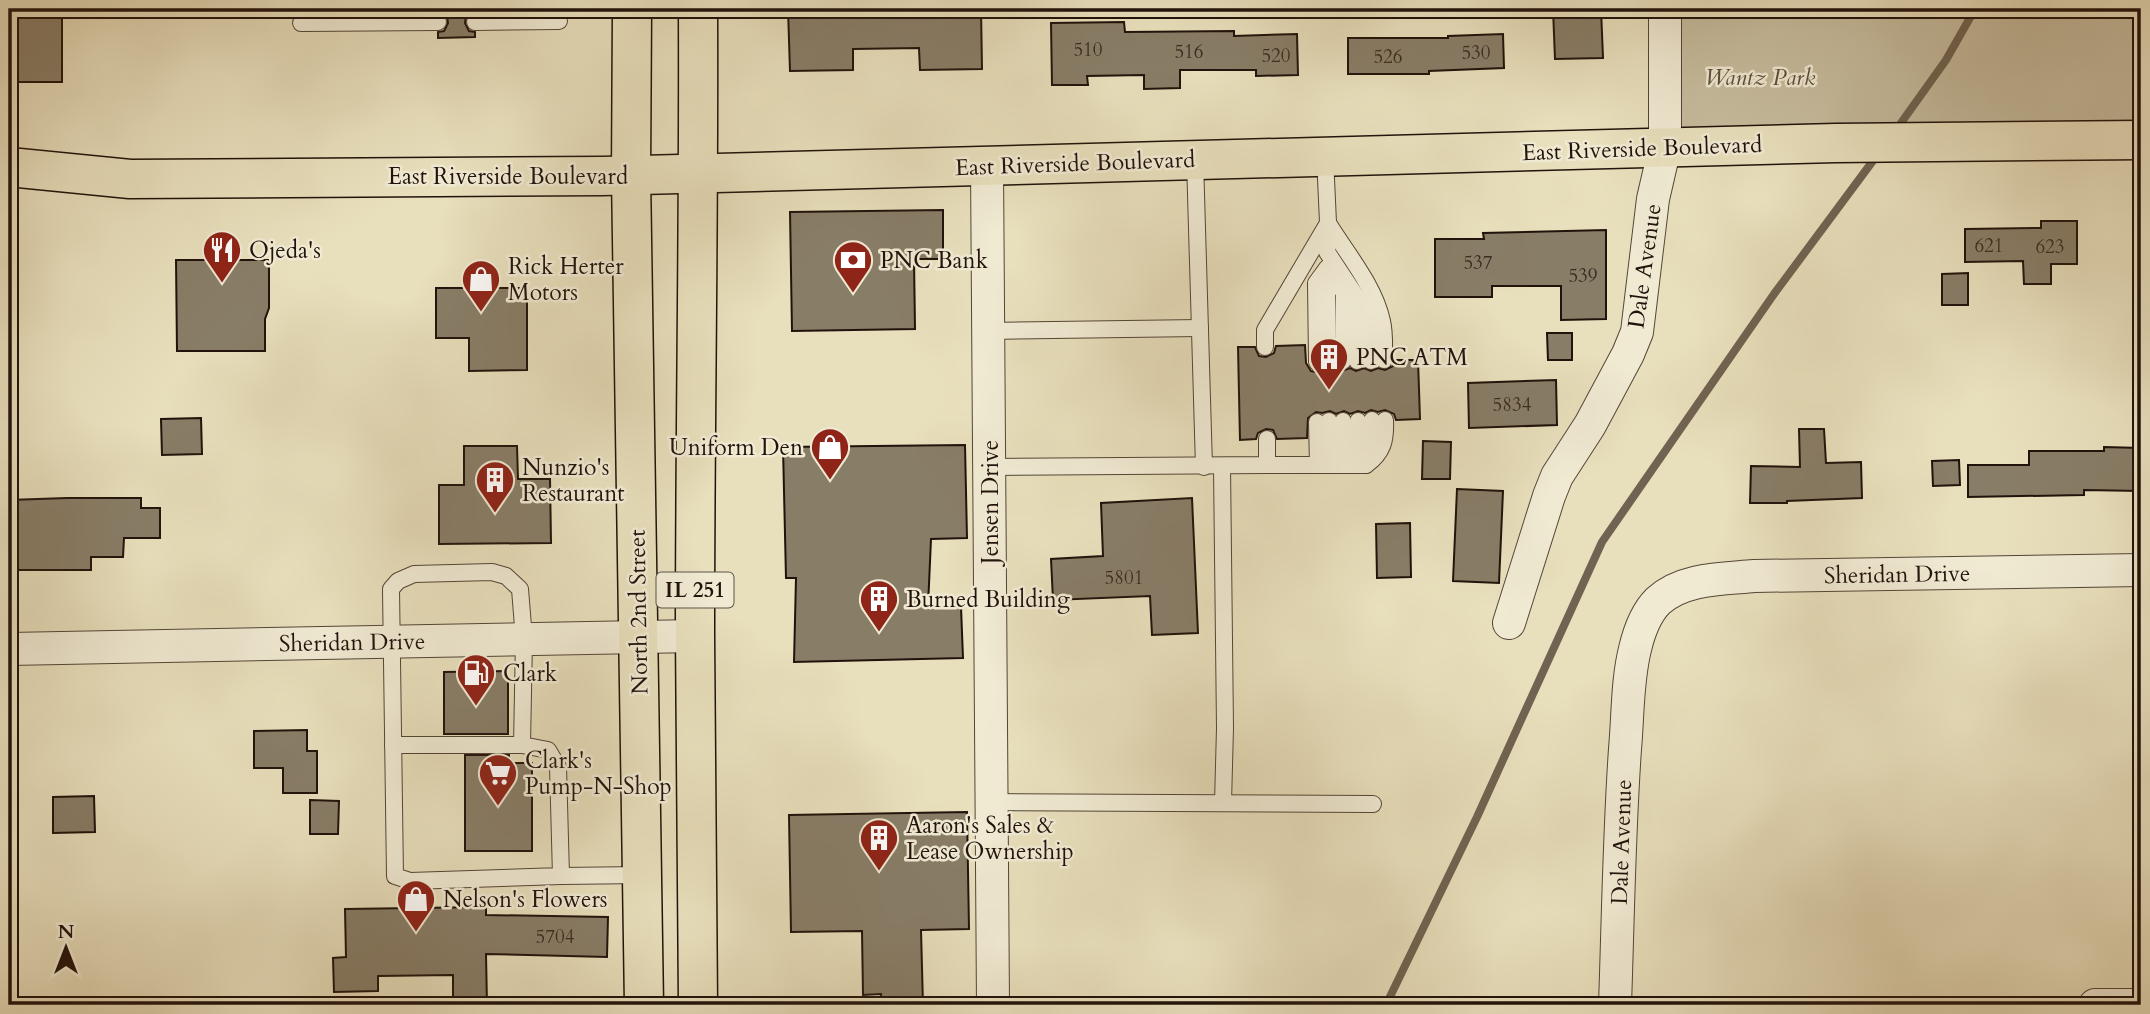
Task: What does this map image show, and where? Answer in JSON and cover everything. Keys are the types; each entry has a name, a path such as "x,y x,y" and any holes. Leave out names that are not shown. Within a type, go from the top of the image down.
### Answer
{"main road":[{"name":"North 2nd Street","path":"632,9 631,175 644,1005"},
{"name":"IL 251","path":"698,9 695,636 698,1005"},
{"name":"East Riverside Boulevard","path":"9,167 130,179 631,175 1836,143 2141,140"}],"street":[{"name":"Dale Avenue","path":"1509,623 1553,486 1590,425 1637,332 1653,199 1665,147 1665,9"},
{"name":"Jensen Drive","path":"987,166 993,1005"},
{"name":"Sheridan Drive","path":"1658,602 1672,591 1690,584 1754,576 2141,570"},
{"name":"Dale Avenue","path":"1615,1005 1621,807 1630,680 1642,628 1647,615 1658,602"},
{"name":"Sheridan Drive","path":"9,649 695,636"},
{"path":"2095,1005 2141,1005"}],"lane":[{"path":"475,22 559,21"},
{"path":"301,23 438,22"},
{"path":"1325,156 1327,245 1350,361"},
{"path":"1195,160 1204,467"},
{"path":"1265,346 1265,330 1327,245"},
{"path":"1327,245 1370,287 1383,325 1350,361"},
{"path":"1327,245 1356,296 1350,361"},
{"path":"989,331 1199,328"},
{"path":"989,467 1342,465 1378,457 1386,436 1351,421"},
{"path":"1342,465 1351,421"},
{"path":"1342,465 1351,421"},
{"path":"1267,439 1267,465"},
{"path":"1222,466 1226,727 1223,803"},
{"path":"522,745 524,639 520,589 506,576 492,572 414,574 398,580 391,589 395,876 410,881 642,876"},
{"path":"393,745 522,745 548,750 558,766 561,876"},
{"path":"992,802 1373,804"}],"green space":[{"name":"Wantz Park","path":"1665,9 2141,9 2141,140 1665,147"}],"building":[{"path":"9,9 62,9 62,82 9,82"},
{"path":"438,9 475,9 475,12 466,16 465,23 469,31 475,32 475,37 438,38 438,32 444,31 448,23 447,16"},
{"path":"788,9 981,9 982,69 920,70 919,48 853,49 853,70 790,71"},
{"path":"1553,9 1601,9 1603,58 1555,59"},
{"path":"1124,22 1125,32 1234,31 1234,36 1297,34 1298,75 1256,76 1256,70 1180,70 1180,88 1144,89 1144,75 1087,76 1088,85 1052,85 1051,23"},
{"path":"1503,34 1504,68 1429,71 1429,74 1348,74 1348,38 1448,38"},
{"name":"PNC Bank","path":"943,210 943,259 914,259 915,329 792,331 790,212"},
{"path":"2041,221 2077,221 2077,264 2051,264 2051,284 2024,284 2023,261 1965,262 1965,229 2041,228"},
{"path":"1606,230 1606,319 1561,320 1561,286 1492,286 1492,297 1435,297 1435,239 1484,239 1483,233"},
{"name":"Ojeda's","path":"176,260 269,260 269,308 265,319 265,351 177,351"},
{"path":"1968,273 1968,305 1942,305 1942,274"},
{"name":"Rick Herter Motors","path":"436,288 527,288 527,370 469,371 469,338 436,338"},
{"path":"1547,333 1572,333 1572,360 1548,360"},
{"name":"PNC ATM","path":"1305,345 1306,363 1311,371 1316,372 1329,372 1336,368 1342,371 1350,368 1356,371 1364,368 1371,371 1378,368 1385,370 1393,366 1394,360 1418,360 1420,419 1396,420 1394,414 1385,410 1350,414 1344,411 1336,414 1330,411 1316,412 1308,418 1307,438 1277,439 1273,430 1266,429 1258,433 1256,439 1240,440 1238,347 1255,347 1259,356 1266,357 1274,353 1276,346"},
{"path":"1556,380 1557,425 1469,428 1468,383"},
{"path":"201,418 202,454 162,455 161,419"},
{"path":"1799,429 1824,429 1826,463 1861,462 1862,498 1750,503 1751,466 1800,467"},
{"path":"1423,441 1451,442 1450,479 1422,479"},
{"path":"965,445 967,538 931,539 928,607 961,607 963,658 794,662 796,578 786,578 783,447"},
{"name":"Nunzio's Restaurant","path":"464,446 517,446 518,479 550,479 551,543 439,544 439,485 464,485"},
{"path":"2104,447 2141,448 2141,491 2084,490 2084,495 1968,497 1968,465 2029,465 2029,451 2104,451"},
{"path":"1959,460 1960,485 1933,486 1932,461"},
{"path":"1457,489 1503,491 1499,583 1453,581"},
{"path":"141,498 141,508 160,508 160,538 124,538 123,557 91,557 91,570 9,570 9,500"},
{"path":"1192,498 1198,633 1152,635 1150,596 1053,600 1051,559 1103,556 1101,503"},
{"path":"1410,523 1411,577 1377,578 1376,524"},
{"name":"Clark","path":"508,671 508,734 444,734 444,672"},
{"path":"307,730 307,751 317,751 317,793 283,793 283,768 254,768 254,731"},
{"name":"Clark's Pump-N-Shop","path":"465,755 509,755 509,763 532,763 532,851 465,851"},
{"path":"94,796 95,832 53,833 53,797"},
{"path":"310,800 339,801 338,834 310,834"},
{"name":"Aaron's Sales & Lease Ownership","path":"967,812 969,929 921,930 923,1005 882,1005 881,994 863,995 862,931 791,932 789,815"},
{"name":"Nelson's Flowers","path":"486,907 486,915 608,917 607,957 486,954 487,1005 453,1005 453,975 378,976 378,991 334,992 333,958 346,957 345,909"}],"waterway":[{"path":"1896,130 1946,60 1975,9"},
{"path":"1386,1005 1477,817 1602,542 1774,294 1878,154"}],"place":[{"name":"Ojeda's","path":"222,284"},
{"name":"PNC Bank","path":"853,294"},
{"name":"Rick Herter Motors","path":"481,313"},
{"name":"PNC ATM","path":"1329,391"},
{"name":"Uniform Den","path":"830,481"},
{"name":"Nunzio's Restaurant","path":"495,514"},
{"name":"Burned Building","path":"879,633"},
{"name":"Clark","path":"476,707"},
{"name":"Clark's Pump-N-Shop","path":"498,807"},
{"name":"Aaron's Sales & Lease Ownership","path":"879,872"},
{"name":"Nelson's Flowers","path":"416,933"}]}
